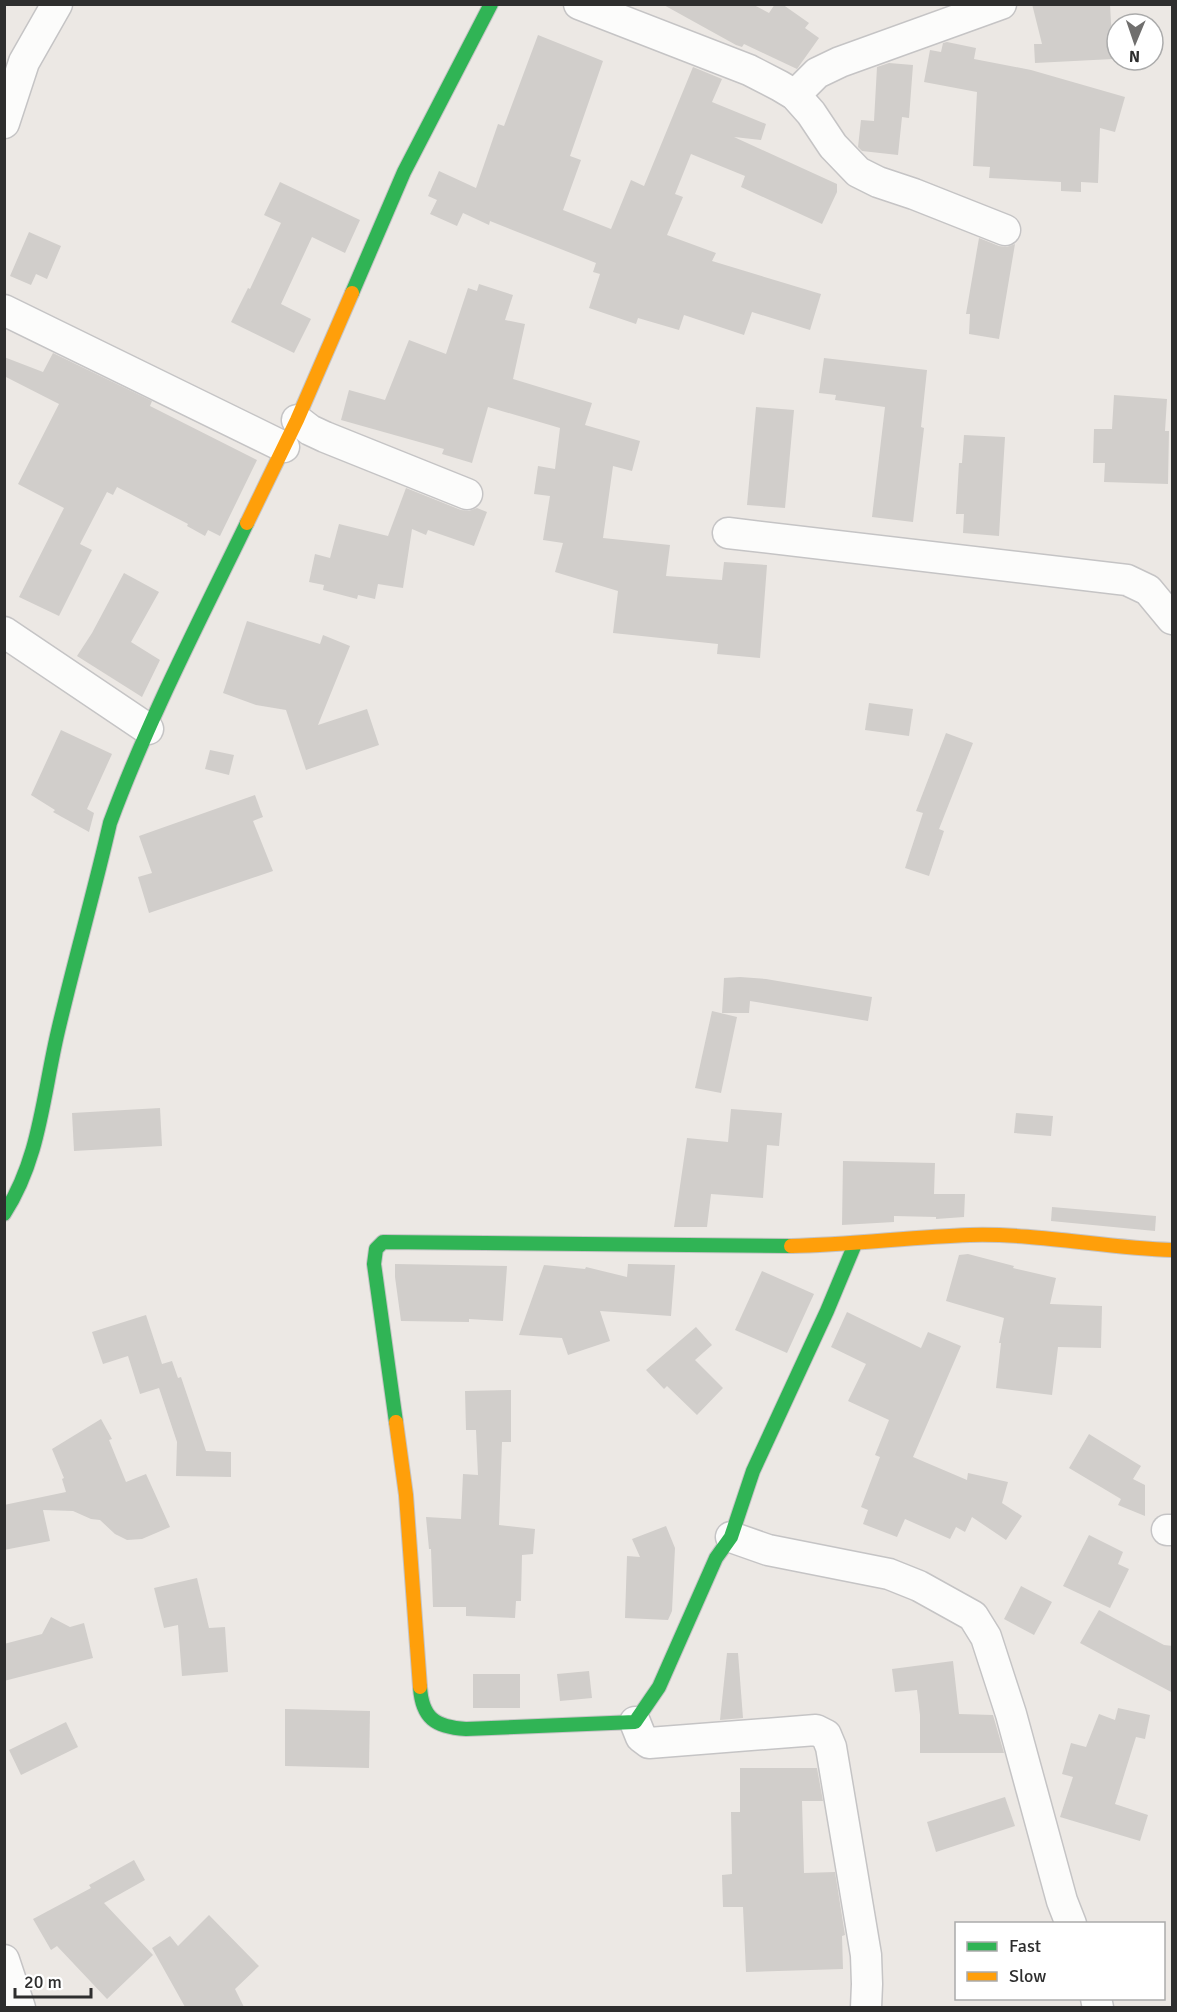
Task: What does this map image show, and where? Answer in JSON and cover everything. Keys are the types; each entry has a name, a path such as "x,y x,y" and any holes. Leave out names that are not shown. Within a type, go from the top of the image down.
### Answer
{"street":[{"path":"4,123 24,62 57,4"},
{"path":"4,1214 16,1199 31,1161 58,1034 110,823 122,790 148,729 297,420 404,172 491,4"},
{"path":"579,4 749,70 795,95 811,113 833,146 858,172 878,182 1005,230"},
{"path":"795,95 817,73 840,62 1001,4"},
{"path":"4,310 284,447"},
{"path":"297,420 310,430 326,437 467,494"},
{"path":"728,533 1127,580 1148,590 1173,619"},
{"path":"4,632 148,729"},
{"path":"635,1722 466,1729 449,1728 436,1723 423,1710 406,1495 374,1264 375,1249 383,1242 759,1247 855,1244 970,1234 1133,1249 1173,1250"},
{"path":"635,1722 659,1687 716,1558 731,1537 753,1472 827,1311 855,1244"},
{"path":"731,1537 768,1550 889,1574 919,1586 973,1616 986,1637 1007,1703 1062,1901 1071,1922"},
{"path":"635,1722 641,1737 649,1743 816,1730 826,1735 831,1747 866,1955 866,2007"},
{"path":"4,1960 20,2007"}],"building":[{"path":"662,4 752,4 769,13 775,4 782,4 809,23 805,28 819,38 797,69 744,44 742,47 736,45"},
{"path":"1032,4 1110,4 1110,12 1105,12 1105,59 1035,63 1034,44 1042,44"},
{"path":"538,35 603,61 570,156 581,160 563,210 611,229 631,180 644,186 693,67 722,79 712,102 766,124 761,140 734,137 837,184 837,192 822,224 741,187 745,176 691,154 675,194 683,197 667,235 716,253 712,261 821,294 810,330 752,312 744,335 684,315 679,330 638,318 636,324 589,308 600,274 593,272 596,263 490,221 489,225 463,213 457,226 430,214 437,200 428,196 439,171 476,188 498,124 504,126"},
{"path":"943,43 976,48 974,59 1031,70 1125,97 1115,132 1100,128 1098,183 1081,182 1081,192 1061,191 1061,182 989,178 990,167 973,166 977,92 924,82 930,50 941,52"},
{"path":"889,63 913,65 909,118 902,117 898,155 862,151 858,147 861,120 874,121 877,67"},
{"path":"280,182 360,220 345,253 312,237 281,304 311,319 294,353 231,322 248,288 250,289 281,223 264,215"},
{"path":"29,232 61,246 47,279 36,274 31,285 10,276"},
{"path":"979,238 999,246 1007,247 1015,244 999,339 969,334 970,314 966,314"},
{"path":"479,284 513,295 505,320 525,324 513,379 592,403 585,425 640,441 632,471 613,466 603,538 670,545 666,576 722,580 724,562 767,565 760,658 717,654 718,644 613,633 618,591 555,572 563,543 543,540 550,496 534,494 538,466 555,469 560,428 488,407 472,463 442,454 444,449 341,420 349,390 385,400 409,340 446,354 468,288 477,291"},
{"path":"53,353 152,401 150,406 257,460 220,536 208,530 205,536 187,526 188,524 117,487 113,495 107,492 80,544 92,550 59,616 19,597 64,508 18,484 59,404 4,376 4,357 43,372"},
{"path":"824,358 927,370 921,427 924,428 913,522 872,517 885,407 835,400 836,395 819,393"},
{"path":"1114,395 1167,399 1165,431 1169,431 1168,484 1104,482 1105,463 1093,463 1094,429 1112,429"},
{"path":"756,407 794,410 785,508 747,505"},
{"path":"964,435 1005,437 999,536 963,533 964,514 956,514 959,463 962,463"},
{"path":"406,488 461,510 469,511 477,508 487,512 474,546 428,530 426,535 412,529 403,588 378,584 375,599 358,595 357,599 323,590 324,585 309,582 315,554 330,558 339,524 388,536"},
{"path":"124,573 159,592 131,642 160,660 142,697 77,656"},
{"path":"247,621 320,644 323,635 350,646 318,725 367,709 379,745 306,770 286,710 256,705 223,693"},
{"path":"869,703 913,709 909,736 865,730"},
{"path":"61,730 112,754 87,809 94,813 89,832 53,812 55,810 31,795"},
{"path":"946,733 973,743 939,829 944,831 929,876 905,868 923,813 916,811"},
{"path":"210,750 234,755 229,775 205,769"},
{"path":"255,795 263,817 253,821 273,871 149,913 138,877 152,873 139,836"},
{"path":"724,978 766,979 872,997 868,1021 750,1001 749,1013 722,1013"},
{"path":"712,1011 737,1017 721,1093 695,1088"},
{"path":"160,1108 162,1146 74,1151 72,1113"},
{"path":"731,1109 782,1113 779,1146 767,1145 763,1198 711,1194 707,1227 674,1227 687,1138 728,1142"},
{"path":"1016,1113 1053,1116 1051,1136 1014,1133"},
{"path":"843,1161 935,1163 934,1194 965,1194 964,1217 936,1219 936,1217 894,1216 894,1222 842,1225"},
{"path":"1052,1207 1156,1216 1155,1231 1051,1221"},
{"path":"968,1254 1056,1278 1050,1304 1102,1306 1101,1348 1058,1347 1052,1395 996,1388 1001,1343 999,1343 1004,1318 946,1301 959,1255"},
{"path":"395,1264 507,1266 503,1321 469,1319 469,1322 401,1321"},
{"path":"628,1264 675,1265 671,1316 600,1311 610,1341 568,1355 562,1338 519,1335 544,1265 585,1269 586,1267 627,1277"},
{"path":"762,1271 814,1294 787,1353 735,1330"},
{"path":"847,1312 921,1348 928,1332 961,1346 913,1457 967,1480 968,1473 1008,1482 1002,1503 1022,1516 1006,1540 972,1517 965,1532 956,1527 950,1539 905,1519 897,1537 863,1524 868,1510 861,1507 880,1457 875,1455 889,1420 848,1401 866,1364 831,1347"},
{"path":"146,1315 162,1364 172,1361 178,1378 181,1377 206,1451 231,1452 231,1477 176,1476 177,1442 159,1388 140,1394 128,1356 103,1364 92,1332"},
{"path":"696,1327 712,1345 695,1360 723,1388 697,1415 667,1386 664,1389 646,1370"},
{"path":"511,1390 511,1442 502,1442 499,1525 535,1529 533,1554 522,1555 521,1601 516,1601 515,1618 466,1616 466,1607 433,1607 431,1549 429,1549 426,1517 461,1519 463,1474 478,1475 476,1430 466,1430 465,1391"},
{"path":"101,1419 112,1439 109,1440 126,1482 146,1474 170,1527 142,1539 127,1540 115,1534 100,1520 91,1519 73,1511 43,1510 50,1541 4,1550 4,1505 66,1492 62,1479 64,1478 52,1449"},
{"path":"1089,1434 1141,1466 1133,1479 1145,1485 1145,1516 1118,1505 1121,1499 1069,1468"},
{"path":"666,1526 675,1548 672,1611 668,1620 625,1618 627,1556 640,1557 632,1539"},
{"path":"1089,1535 1123,1552 1118,1564 1129,1569 1110,1608 1063,1586"},
{"path":"197,1578 209,1628 225,1627 228,1672 182,1676 178,1625 164,1628 154,1588"},
{"path":"1021,1586 1052,1602 1034,1635 1004,1619"},
{"path":"1099,1610 1164,1645 1173,1646 1173,1693 1080,1643"},
{"path":"51,1617 70,1627 84,1623 93,1658 4,1681 4,1644 42,1634"},
{"path":"727,1653 738,1653 743,1718 720,1720"},
{"path":"953,1661 959,1714 993,1715 1004,1753 920,1753 920,1715 917,1690 895,1692 892,1669"},
{"path":"589,1671 592,1698 560,1701 557,1674"},
{"path":"473,1674 520,1674 520,1708 473,1708"},
{"path":"1118,1708 1150,1715 1145,1739 1136,1737 1115,1804 1148,1815 1140,1841 1060,1817 1073,1777 1062,1774 1071,1743 1086,1747 1099,1714 1115,1720"},
{"path":"285,1709 370,1711 369,1768 285,1766"},
{"path":"66,1722 78,1747 21,1775 9,1750"},
{"path":"740,1768 817,1768 823,1801 802,1801 804,1873 835,1872 845,1935 842,1936 843,1969 746,1972 743,1907 723,1907 722,1875 732,1874 731,1812 740,1812"},
{"path":"1005,1797 1015,1826 936,1852 927,1822"},
{"path":"134,1860 145,1880 104,1903 153,1955 107,1999 57,1946 51,1950 33,1919 91,1888 89,1885"},
{"path":"209,1915 259,1966 235,1989 244,2007 185,2007 152,1948 170,1936 178,1946"}],"traffic: fast":[{"path":"352,293 404,172 491,4"},
{"path":"4,1214 26,1171 33,1149 58,1031 110,823 157,709 247,523"},
{"path":"396,1422 374,1264 376,1249 383,1242 791,1246"},
{"path":"420,1687 421,1698 432,1719 455,1728 635,1722 659,1687 716,1558 731,1537 753,1471 827,1311 855,1244"}],"traffic: slow":[{"path":"247,523 297,420 352,293"},
{"path":"791,1246 995,1235 1172,1250"},
{"path":"396,1422 406,1495 420,1687"}]}
